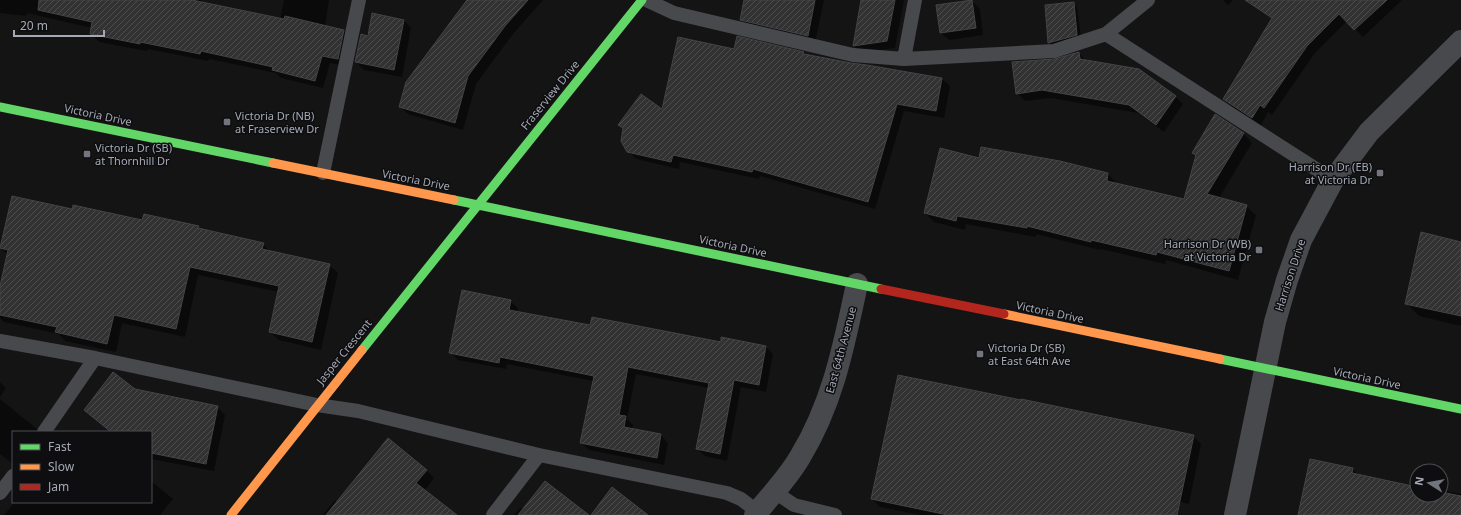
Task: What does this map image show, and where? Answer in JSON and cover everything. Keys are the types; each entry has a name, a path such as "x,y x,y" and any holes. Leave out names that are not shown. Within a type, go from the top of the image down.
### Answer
{"street":[{"name":"Fraserview Drive","path":"477,205 642,0"},
{"name":"Harrison Drive","path":"1235,515 1264,369 1275,322 1287,280 1301,240 1333,180 1369,132 1461,41"},
{"name":"Victoria Drive","path":"0,107 1461,409"},
{"name":"Jasper Crescent","path":"230,515 477,205"},
{"name":"East 64th Avenue","path":"757,513 775,492 800,458 824,409 836,376 857,284"}],"lane":[{"path":"323,173 359,0"},
{"path":"646,0 674,13 853,55 904,59 1054,50 1106,34 1148,0"},
{"path":"904,59 915,0"},
{"path":"1106,34 1333,180"},
{"path":"0,341 95,358 317,405 358,411 539,455 727,493 741,499 757,513"},
{"path":"45,431 95,358"},
{"path":"493,515 539,455"},
{"path":"0,494 12,477"},
{"path":"775,492 794,505 835,515"}],"building":[{"path":"39,0 192,0 284,19 285,16 344,30 338,59 322,56 315,81 272,70 273,67 201,51 200,54 90,34 92,22 38,10"},
{"path":"467,0 528,0 505,26 468,76 455,123 399,107 406,82"},
{"path":"744,0 815,0 808,36 740,20"},
{"path":"861,0 895,0 887,41 853,46"},
{"path":"972,0 976,28 940,33 936,5"},
{"path":"1245,0 1387,0 1354,30 1339,14 1307,46 1264,108 1260,105 1252,118 1223,99 1272,18"},
{"path":"1074,2 1077,35 1048,43 1045,5"},
{"path":"372,13 404,20 394,70 355,62 361,34 368,36"},
{"path":"737,36 804,52 802,53 804,54 942,78 936,111 897,104 868,202 753,169 752,172 673,155 671,162 627,152 621,141 623,128 618,125 641,94 662,109 678,37 734,49"},
{"path":"1079,52 1080,59 1139,69 1176,96 1156,125 1129,105 1042,90 1016,94 1012,62 1054,59"},
{"path":"1215,114 1244,133 1207,194 1247,205 1229,271 1157,252 1156,255 1091,240 1091,242 1027,226 1027,228 957,216 956,221 924,213 940,148 979,158 981,147 1060,161 1108,173 1107,181 1184,199 1196,155 1192,153"},
{"path":"12,196 72,209 73,205 142,220 144,214 199,226 198,228 264,243 262,249 330,264 312,342 269,332 279,286 190,267 176,329 114,315 107,344 55,332 57,327 0,315 0,286 8,250 0,248"},
{"path":"1421,232 1461,242 1461,316 1405,304"},
{"path":"462,290 511,300 509,310 590,325 592,317 721,342 721,337 766,346 759,385 734,380 720,454 696,449 709,383 628,367 619,415 626,416 624,427 661,434 657,458 580,443 594,376 500,357 499,363 449,353"},
{"path":"113,372 135,389 218,406 206,464 152,453 152,431 110,431 84,410"},
{"path":"898,375 1194,435 1177,515 948,515 871,499"},
{"path":"388,438 427,470 416,483 457,515 326,515"},
{"path":"1310,459 1353,468 1352,473 1409,485 1409,503 1449,503 1449,494 1461,496 1461,515 1298,515"},
{"path":"545,481 589,515 518,515"},
{"path":"612,487 648,515 591,515"}],"traffic: fast":[{"path":"362,350 642,0"},
{"path":"0,107 273,163"},
{"path":"454,200 881,289"},
{"path":"1220,359 1461,409"}],"traffic: slow":[{"path":"273,163 454,200"},
{"path":"1004,314 1220,359"},
{"path":"231,515 362,350"}],"traffic: jam":[{"path":"881,289 1004,314"}],"place":[{"name":"Victoria Dr (NB) at Fraserview Dr","path":"227,122"},
{"name":"Victoria Dr (SB) at Thornhill Dr","path":"87,154"},
{"name":"Harrison Dr (EB) at Victoria Dr","path":"1380,173"},
{"name":"Harrison Dr (WB) at Victoria Dr","path":"1259,250"},
{"name":"Victoria Dr (SB) at East 64th Ave","path":"980,354"}]}
